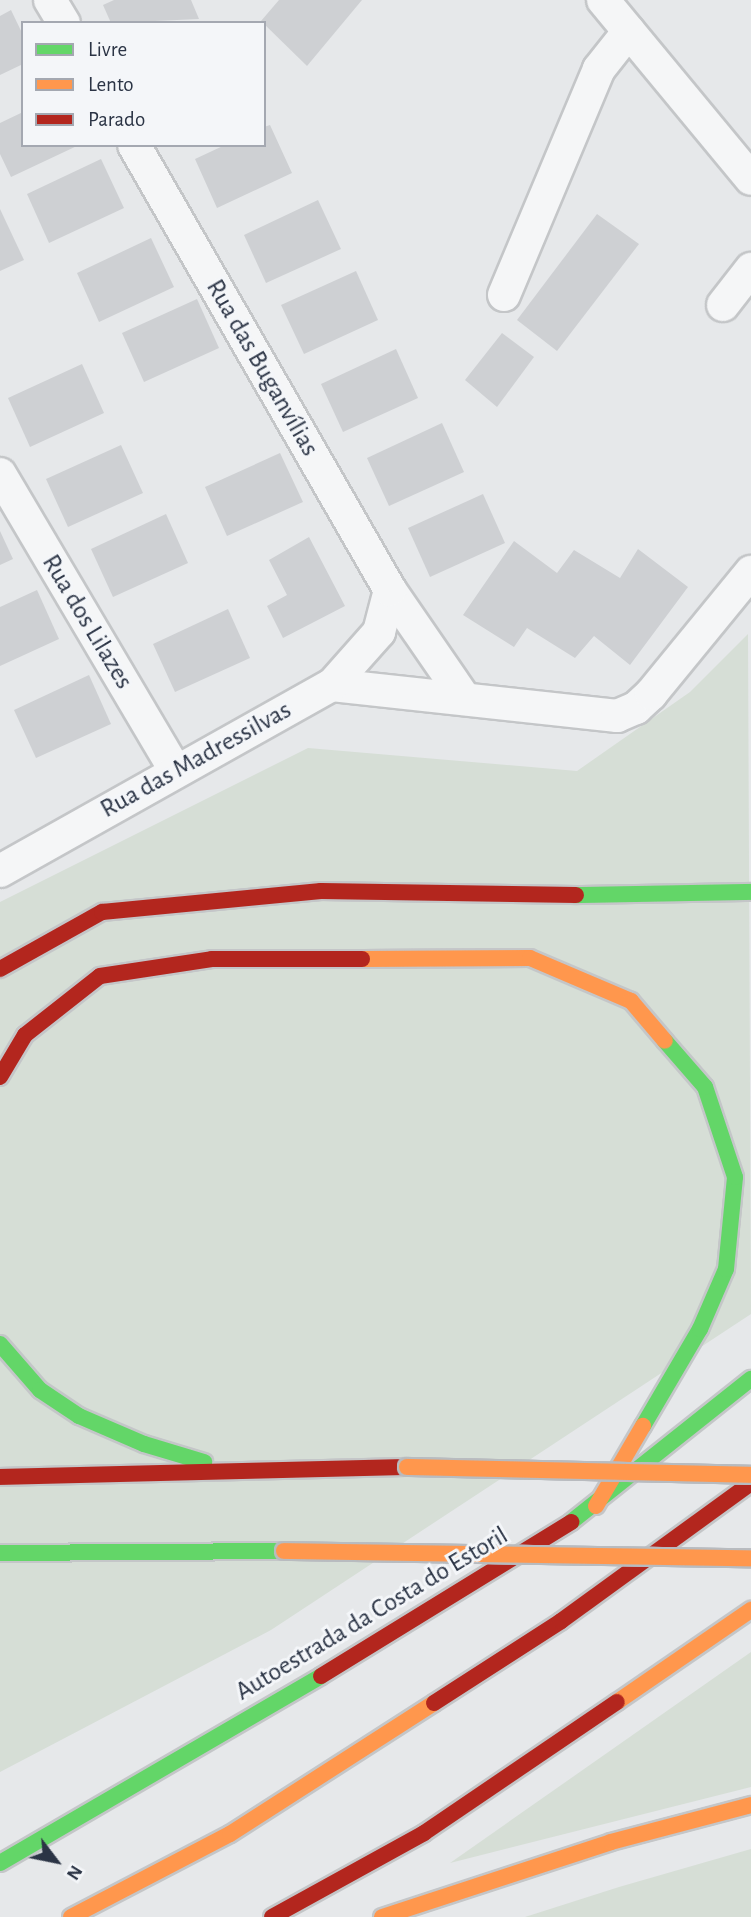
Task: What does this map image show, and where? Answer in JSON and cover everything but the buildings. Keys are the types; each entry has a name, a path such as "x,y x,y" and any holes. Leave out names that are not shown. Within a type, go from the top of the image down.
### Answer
{"highway":[{"path":"0,969 102,912 321,891 665,897 751,892"},
{"path":"0,1077 25,1035 100,976 212,959 530,958 631,1001 705,1087 735,1177 726,1269 700,1328 596,1506"},
{"path":"0,1344 40,1391 79,1416 144,1444 239,1473"},
{"name":"Autoestrada da Costa do Estoril","path":"0,1863 384,1639 596,1506 751,1379"},
{"path":"0,1477 407,1467 751,1475"},
{"path":"71,1917 230,1834 561,1621 751,1482"},
{"path":"0,1553 284,1551 751,1558"},
{"path":"272,1917 424,1833 751,1610"},
{"path":"382,1917 611,1842 751,1805"}],"street":[{"path":"50,0 63,21"},
{"path":"603,0 751,179"},
{"path":"504,295 599,69 629,31"},
{"name":"Rua das Buganvílias","path":"135,147 390,590 466,699"},
{"path":"723,306 751,269"},
{"name":"Rua dos Lilazes","path":"0,474 175,770"},
{"path":"332,685 599,716 636,708 747,585"},
{"name":"Rua das Madressilvas","path":"0,871 175,770 332,685 379,632 390,590"}],"shaded area":[{"path":"748,634 751,1314 271,1630 0,1772 0,902 308,748 577,771 690,692"},
{"path":"751,1652 751,1787 450,1863"},
{"path":"751,1849 751,1917 525,1917 619,1887"}],"traffic: fast":[{"path":"576,895 751,892"},
{"path":"643,1426 700,1329 726,1269 735,1177 705,1087 665,1041"},
{"path":"0,1344 40,1390 79,1416 144,1444 204,1462"},
{"path":"571,1522 751,1379"},
{"path":"0,1553 284,1551"},
{"path":"0,1863 321,1676"}],"traffic: slow":[{"path":"362,959 530,958 631,1001 665,1041"},
{"path":"596,1506 643,1426"},
{"path":"407,1467 751,1475"},
{"path":"284,1551 751,1558"},
{"path":"617,1702 751,1610"},
{"path":"71,1917 230,1834 434,1703"},
{"path":"382,1917 611,1842 751,1805"}],"traffic: jam":[{"path":"0,969 102,912 321,891 576,895"},
{"path":"0,1077 25,1035 100,976 212,959 362,959"},
{"path":"0,1477 407,1467"},
{"path":"434,1703 561,1621 751,1483"},
{"path":"321,1676 571,1522"},
{"path":"272,1917 424,1833 617,1702"}]}
